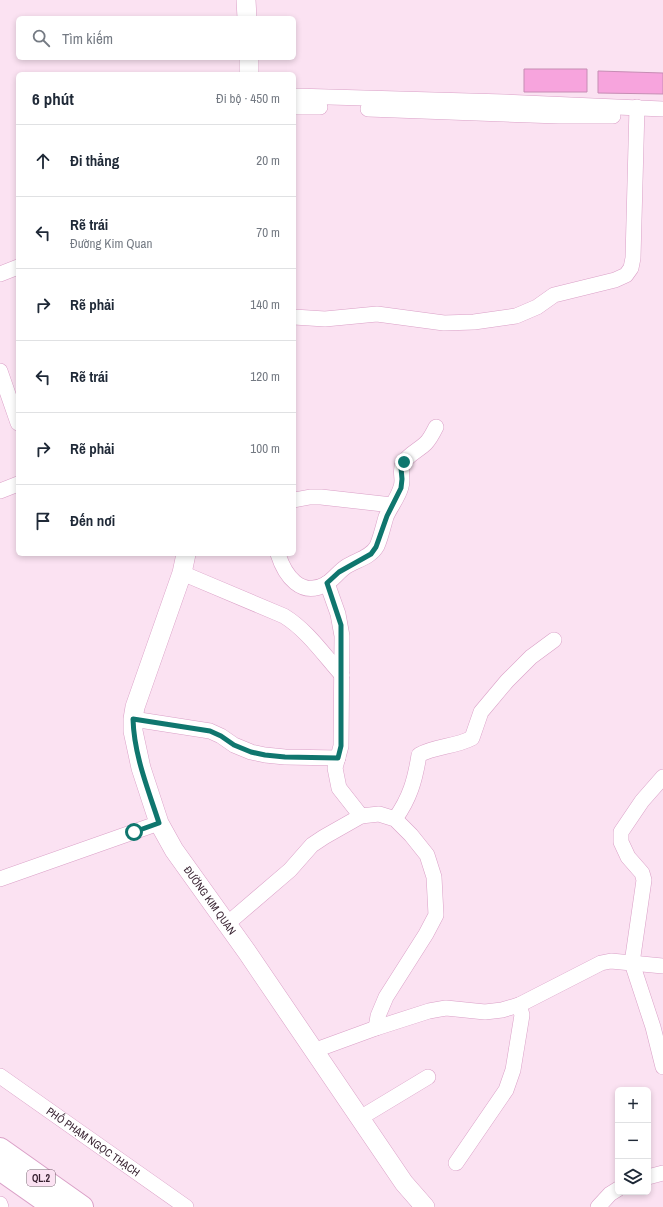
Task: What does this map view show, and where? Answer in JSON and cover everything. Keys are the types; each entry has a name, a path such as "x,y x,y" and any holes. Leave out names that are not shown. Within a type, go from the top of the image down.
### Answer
{"highway":[{"name":"QL.2","path":"0,1149 82,1207"},
{"name":"QL.2","path":"0,1169 54,1207"}],"main road":[{"path":"246,0 247,16"},
{"path":"249,60 249,72"},
{"name":"ĐƯỜNG KIM QUAN","path":"186,556 182,573 135,707 133,719 135,743 141,768 159,823 174,850 227,924 313,1051 404,1182 425,1207"}],"street":[{"path":"296,96 505,102 646,110"},
{"path":"296,107 559,116 646,110"},
{"path":"296,317 326,319 377,314 444,323 474,322 516,316 537,307 554,295 615,280 626,275 631,268 633,258 634,183 646,110"},
{"path":"0,274 16,268"},
{"path":"0,371 16,417"},
{"path":"279,556 289,576 298,586 311,590 327,583 346,566 371,554 376,547 387,516 401,488 401,468 404,462 413,452 426,443 436,428"},
{"path":"0,491 16,485"},
{"path":"296,500 321,497 392,505"},
{"path":"182,573 290,620 342,675"},
{"path":"327,583 341,625 341,746 335,768 339,788 361,816"},
{"path":"395,819 404,807 410,792 419,755 429,750 463,742 472,738 481,712 507,681 531,657 554,640"},
{"path":"133,719 210,731 221,736 234,745 251,752 265,755 338,758"},
{"path":"663,777 642,801 621,832 621,842 628,857 642,873 644,880 632,963 653,1027 663,1067"},
{"path":"227,924 290,870 312,845 324,837 361,816 379,814 395,819 411,835 426,855 434,877 436,915 426,934 386,997 378,1016 376,1028"},
{"path":"0,879 159,823"},
{"path":"313,1051 376,1028 446,1008 485,1012 502,1010 519,1005 601,963 611,961 663,966"},
{"path":"456,1163 506,1090 513,1070 522,1015 519,1005"},
{"name":"PHỐ PHẠM NGỌC THẠCH","path":"0,1076 186,1207"},
{"path":"360,1118 428,1077"},
{"path":"651,1176 663,1173"},
{"path":"598,1207 615,1191"}],"building":[{"path":"524,69 587,69 587,92 524,92"},
{"path":"598,71 663,73 663,94 598,93"}],"route":[{"path":"134,832 159,823 141,768 135,743 133,719 210,731 221,736 234,745 251,752 265,755 338,758 341,746 342,636 338,614 327,583 346,566 371,554 376,547 387,516 401,488 401,468 404,462"}]}
